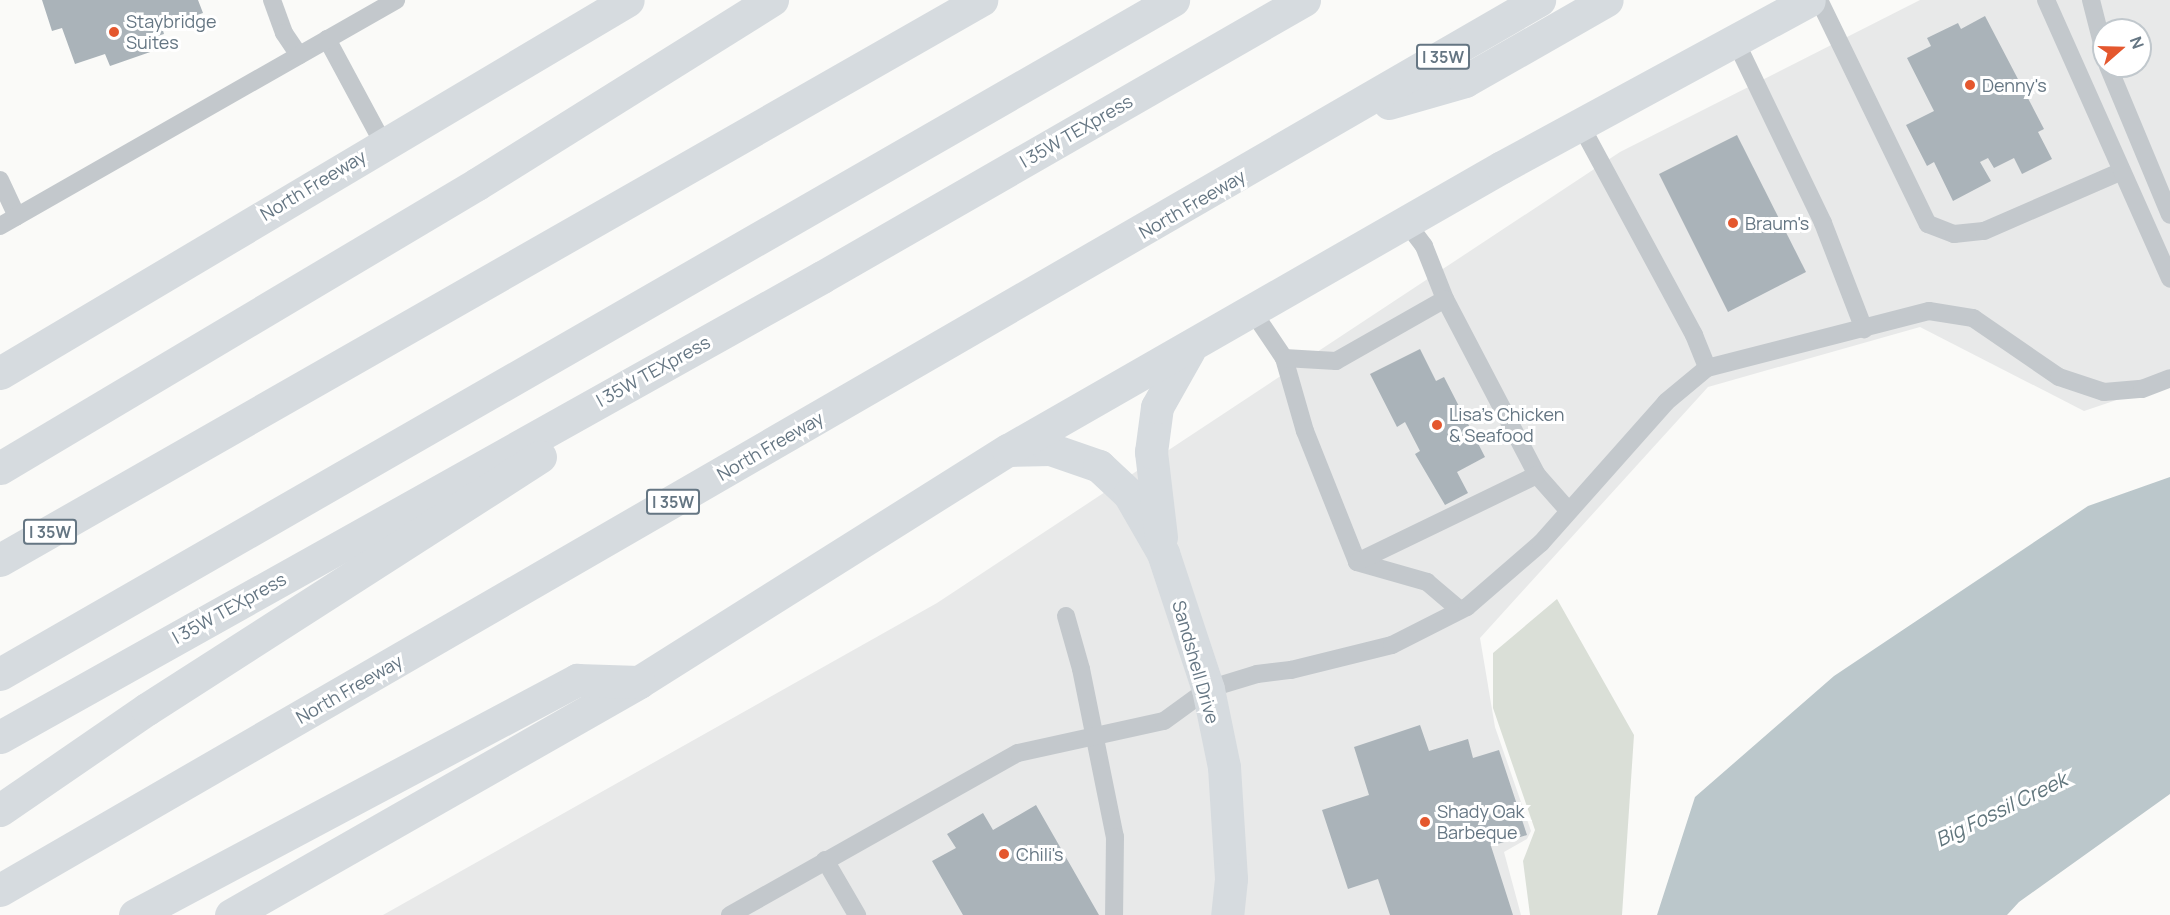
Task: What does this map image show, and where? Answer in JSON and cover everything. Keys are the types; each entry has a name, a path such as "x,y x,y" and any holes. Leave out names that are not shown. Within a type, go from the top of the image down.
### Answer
{"main road":[{"name":"North Freeway","path":"0,373 383,143 628,0"},
{"path":"0,468 477,184 772,0"},
{"name":"I 35W","path":"0,560 981,0"},
{"path":"0,674 1173,0"},
{"name":"I 35W TEXpress","path":"0,737 822,277 1304,0"},
{"name":"North Freeway","path":"0,890 1347,114 1539,0"},
{"path":"1347,114 1465,81 1607,0"},
{"path":"231,915 639,682 1008,450 1189,350 1406,222 1580,124 1809,0"},
{"path":"0,810 147,709 822,277"},
{"name":"Sandshell Drive","path":"1189,350 1157,407 1150,452 1163,553 1208,689 1224,767 1231,879 1227,915"},
{"name":"Sandshell Drive","path":"1008,450 1050,448 1099,466 1129,494 1163,553"},
{"path":"135,915 577,680 639,682"}],"lane":[{"path":"272,0 284,33 299,55"},
{"path":"0,226 396,0"},
{"path":"1820,0 1928,224 1954,234 1984,231 2122,171"},
{"path":"2046,0 2170,279"},
{"path":"2091,0 2096,18"},
{"path":"327,39 383,143"},
{"path":"1735,40 1823,223 1864,329"},
{"path":"2113,78 2170,215"},
{"path":"1580,124 1694,335 1707,368"},
{"path":"0,180 17,216"},
{"path":"1406,222 1424,246 1445,299 1537,475 1568,510"},
{"path":"1284,358 1336,361 1445,299"},
{"path":"730,915 1018,753 1164,721 1208,689 1257,674 1291,670 1392,645 1460,610 1541,543 1666,402 1707,368 1929,311 1973,318 2059,377 2104,392 2142,388 2170,378"},
{"path":"1253,312 1284,358 1305,431 1357,562"},
{"path":"1357,562 1537,475"},
{"path":"1357,562 1426,582 1460,610"},
{"path":"1066,616 1115,837 1114,915"},
{"path":"825,860 857,915"}],"shaded area":[{"path":"1920,0 2170,0 2170,382 2084,411 1920,327 1708,387 1480,638 1495,727 1531,831 1527,839 1504,852 1521,915 383,915 937,603 1620,152"},
{"path":"1557,599 1634,735 1622,915 1530,915 1523,861 1535,830 1493,708 1493,653"}],"water":[{"name":"Big Fossil Creek","path":"2170,477 2170,794 2019,902 2007,915 1657,915 1695,797 1834,676 2088,506"}],"building":[{"name":"Staybridge Suites","path":"42,0 198,0 203,13 162,27 164,34 151,38 156,50 110,66 105,54 75,64 62,28 52,31"},
{"name":"Denny's","path":"1985,16 2044,129 2038,132 2052,159 2022,174 2014,158 1994,168 1988,158 1980,162 1991,181 1953,201 1934,162 1927,166 1906,125 1934,111 1907,58 1931,46 1927,38 1958,23 1961,29"},
{"name":"Braum's","path":"1737,135 1806,272 1728,312 1659,174"},
{"name":"Lisa's Chicken & Seafood","path":"1420,349 1436,381 1444,377 1485,457 1457,472 1468,493 1445,505 1415,454 1420,451 1405,422 1397,427 1370,374"},
{"name":"Shady Oak Barbeque","path":"1420,725 1429,751 1468,739 1473,758 1499,750 1527,835 1491,846 1513,915 1390,915 1378,879 1348,889 1322,810 1369,795 1354,747"},
{"name":"Chili's","path":"1036,805 1099,915 963,915 932,861 956,848 947,834 983,813 993,830"}],"place":[{"name":"Staybridge Suites","path":"114,32"},
{"name":"Denny's","path":"1970,85"},
{"name":"Braum's","path":"1733,223"},
{"name":"Lisa's Chicken & Seafood","path":"1437,425"},
{"name":"Shady Oak Barbeque","path":"1425,822"},
{"name":"Chili's","path":"1004,854"}]}
